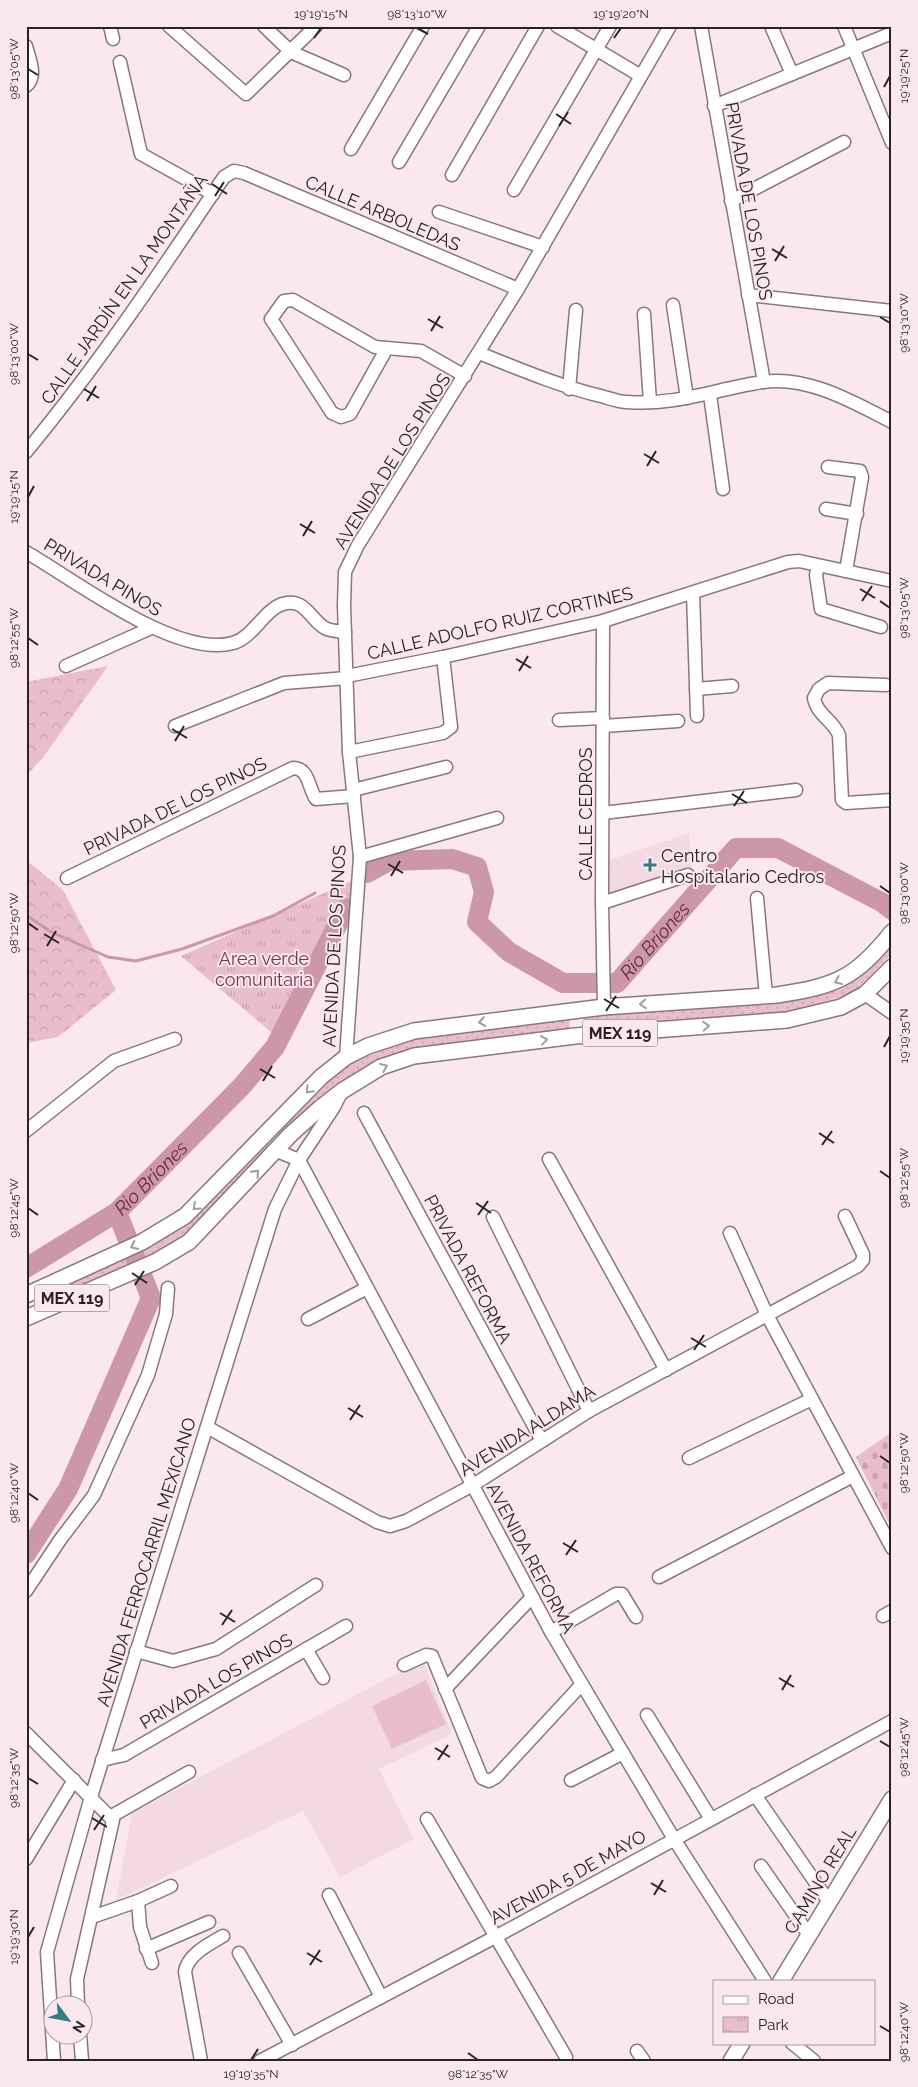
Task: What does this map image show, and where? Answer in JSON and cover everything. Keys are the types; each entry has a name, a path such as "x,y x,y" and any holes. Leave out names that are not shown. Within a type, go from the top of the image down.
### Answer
{"main road":[{"name":"MEX 119","path":"26,1295 160,1233 202,1202 321,1077 346,1057 368,1046 414,1031 572,1010 766,996 826,986 847,977 876,951 892,932"},
{"name":"MEX 119","path":"26,1318 170,1254 189,1242 319,1108 381,1067 414,1056 575,1036 787,1020 841,1007 866,994 892,967"},
{"path":"572,1010 575,1036"},
{"path":"50,1284 59,1304"},
{"name":"CAMINO REAL","path":"782,1980 892,1799"},
{"path":"731,2061 741,2044"}],"street":[{"path":"110,26 113,39"},
{"path":"169,26 246,94 316,26"},
{"path":"264,26 291,52 344,75"},
{"path":"351,149 423,26"},
{"path":"399,162 479,26"},
{"path":"452,175 538,26"},
{"path":"557,26 641,76"},
{"path":"514,190 610,26"},
{"name":"AVENIDA DE LOS PINOS","path":"346,1057 360,857 349,752 345,572 358,545 518,289 670,26"},
{"name":"PRIVADA DE LOS PINOS","path":"702,26 730,201 764,382"},
{"path":"771,26 792,74"},
{"path":"844,26 892,143"},
{"path":"714,106 892,32"},
{"path":"26,46 33,74 29,84"},
{"path":"120,62 141,154 213,194"},
{"path":"730,201 844,142"},
{"name":"CALLE JARDÍN EN LA MONTAÑA","path":"26,452 71,398 145,294 224,177 234,171"},
{"name":"CALLE ARBOLEDAS","path":"234,171 244,173 518,289"},
{"path":"439,212 542,247"},
{"path":"748,295 892,311"},
{"path":"387,348 350,414 341,417 332,413 271,319 284,301 293,300 375,347 387,348 421,351 465,376"},
{"path":"673,305 688,398"},
{"path":"569,389 576,310"},
{"path":"644,314 650,402"},
{"path":"479,353 569,389 626,402 650,402 710,395 764,382 810,386 849,399 892,422"},
{"path":"710,395 723,489"},
{"path":"828,467 860,472 862,477 846,571"},
{"path":"826,509 856,514"},
{"name":"PRIVADA PINOS","path":"26,552 151,628 215,646 235,642 250,632 274,609 287,603 301,605 325,629 345,632"},
{"name":"CALLE ADOLFO RUIZ CORTINES","path":"175,726 284,683 347,677 603,622 788,562 799,562 892,581"},
{"path":"818,566 816,575 820,609 881,627"},
{"path":"693,593 697,716"},
{"name":"CALLE CEDROS","path":"603,622 602,903 604,1007"},
{"path":"66,666 151,628"},
{"path":"349,752 442,733 451,727 443,657"},
{"path":"886,685 828,683 819,689 814,698 816,708 836,728 839,735 842,800 846,804 892,800"},
{"path":"696,690 732,686"},
{"path":"559,720 603,722 678,721"},
{"path":"354,793 446,767"},
{"name":"PRIVADA DE LOS PINOS","path":"67,878 292,768 299,768 305,772 316,799 354,793"},
{"path":"603,813 796,790"},
{"path":"360,857 497,818"},
{"path":"602,903 688,875"},
{"path":"757,898 766,996"},
{"path":"866,994 892,1013"},
{"path":"26,1131 114,1061 175,1039"},
{"name":"AVENIDA FERROCARRIL MEXICANO","path":"54,2061 47,1952 90,1797 275,1209 299,1160 334,1107 342,1091"},
{"name":"PRIVADA REFORMA","path":"364,1113 542,1441"},
{"path":"277,1151 299,1160"},
{"path":"549,1158 666,1370"},
{"name":"AVENIDA REFORMA","path":"299,1160 551,1632 674,1839 764,1980"},
{"name":"AVENIDA ALDAMA","path":"207,1427 377,1522 390,1526 406,1521 473,1486 589,1411 858,1266 863,1260 863,1254 845,1216"},
{"path":"493,1217 589,1411"},
{"path":"730,1234 766,1315 892,1548"},
{"path":"26,1591 60,1540 94,1495 148,1375 166,1314 168,1288"},
{"path":"308,1319 367,1288"},
{"path":"689,1458 812,1399"},
{"path":"659,1577 852,1473"},
{"path":"136,1651 173,1661 216,1649 316,1585"},
{"path":"551,1632 616,1594 622,1594 636,1617"},
{"path":"446,1689 532,1596"},
{"name":"PRIVADA LOS PINOS","path":"102,1760 124,1755 346,1626"},
{"path":"306,1649 323,1678"},
{"path":"404,1665 426,1655 432,1656 482,1778 489,1781 496,1777 582,1684"},
{"path":"647,1715 711,1819"},
{"name":"AVENIDA 5 DE MAYO","path":"260,2061 497,1936 892,1720"},
{"path":"26,1733 113,1820 77,1979 78,1994"},
{"path":"571,1780 623,1753"},
{"path":"110,1817 190,1772"},
{"path":"26,1859 74,1780"},
{"path":"755,1795 829,1902"},
{"path":"428,1819 566,2057"},
{"path":"760,1866 808,1935"},
{"path":"92,1917 138,1901 171,1886"},
{"path":"329,1895 381,1997"},
{"path":"138,1901 140,1927 152,1962"},
{"path":"146,1949 209,1922"},
{"path":"202,2061 185,1972 186,1965 190,1959 223,1936"},
{"path":"239,1953 292,2045"},
{"path":"81,2044 82,2061"},
{"path":"793,2044 814,2061"}],"shaded area":[{"name":"Centro Hospitalario Cedros","path":"689,833 692,870 607,898 609,860"},
{"path":"423,1660 452,1734 379,1769 414,1839 340,1877 303,1811 116,1900 132,1813"}],"green space":[{"path":"108,666 44,756 26,776 26,682"},
{"path":"26,860 63,890 116,990 58,1037 26,1043"},
{"name":"Area verde comunitaria","path":"356,879 355,889 277,1037 181,956"},
{"path":"892,937 892,953 859,987 846,995 816,1004 782,1012 584,1027 583,1014 806,995"},
{"path":"569,1015 570,1032 417,1052 354,1079 188,1239 59,1303 51,1284 160,1235 296,1108 351,1063 415,1037"},
{"path":"892,1432 892,1529 856,1457"},
{"path":"426,1680 446,1724 392,1749 372,1706"}],"waterway":[{"name":"Rio Briones","path":"367,873 389,861 452,859 477,867 484,892 477,922 509,952 563,983 617,983 736,848 778,848 883,903 892,910"},
{"path":"26,915 51,932 108,957 136,961 182,949 273,916 315,893"},
{"name":"Rio Briones","path":"26,1554 68,1489 151,1298 117,1212 242,1086 275,1047 346,908"},
{"path":"26,1268 117,1212"}],"place":[{"name":"Centro Hospitalario Cedros","path":"650,865"}]}
